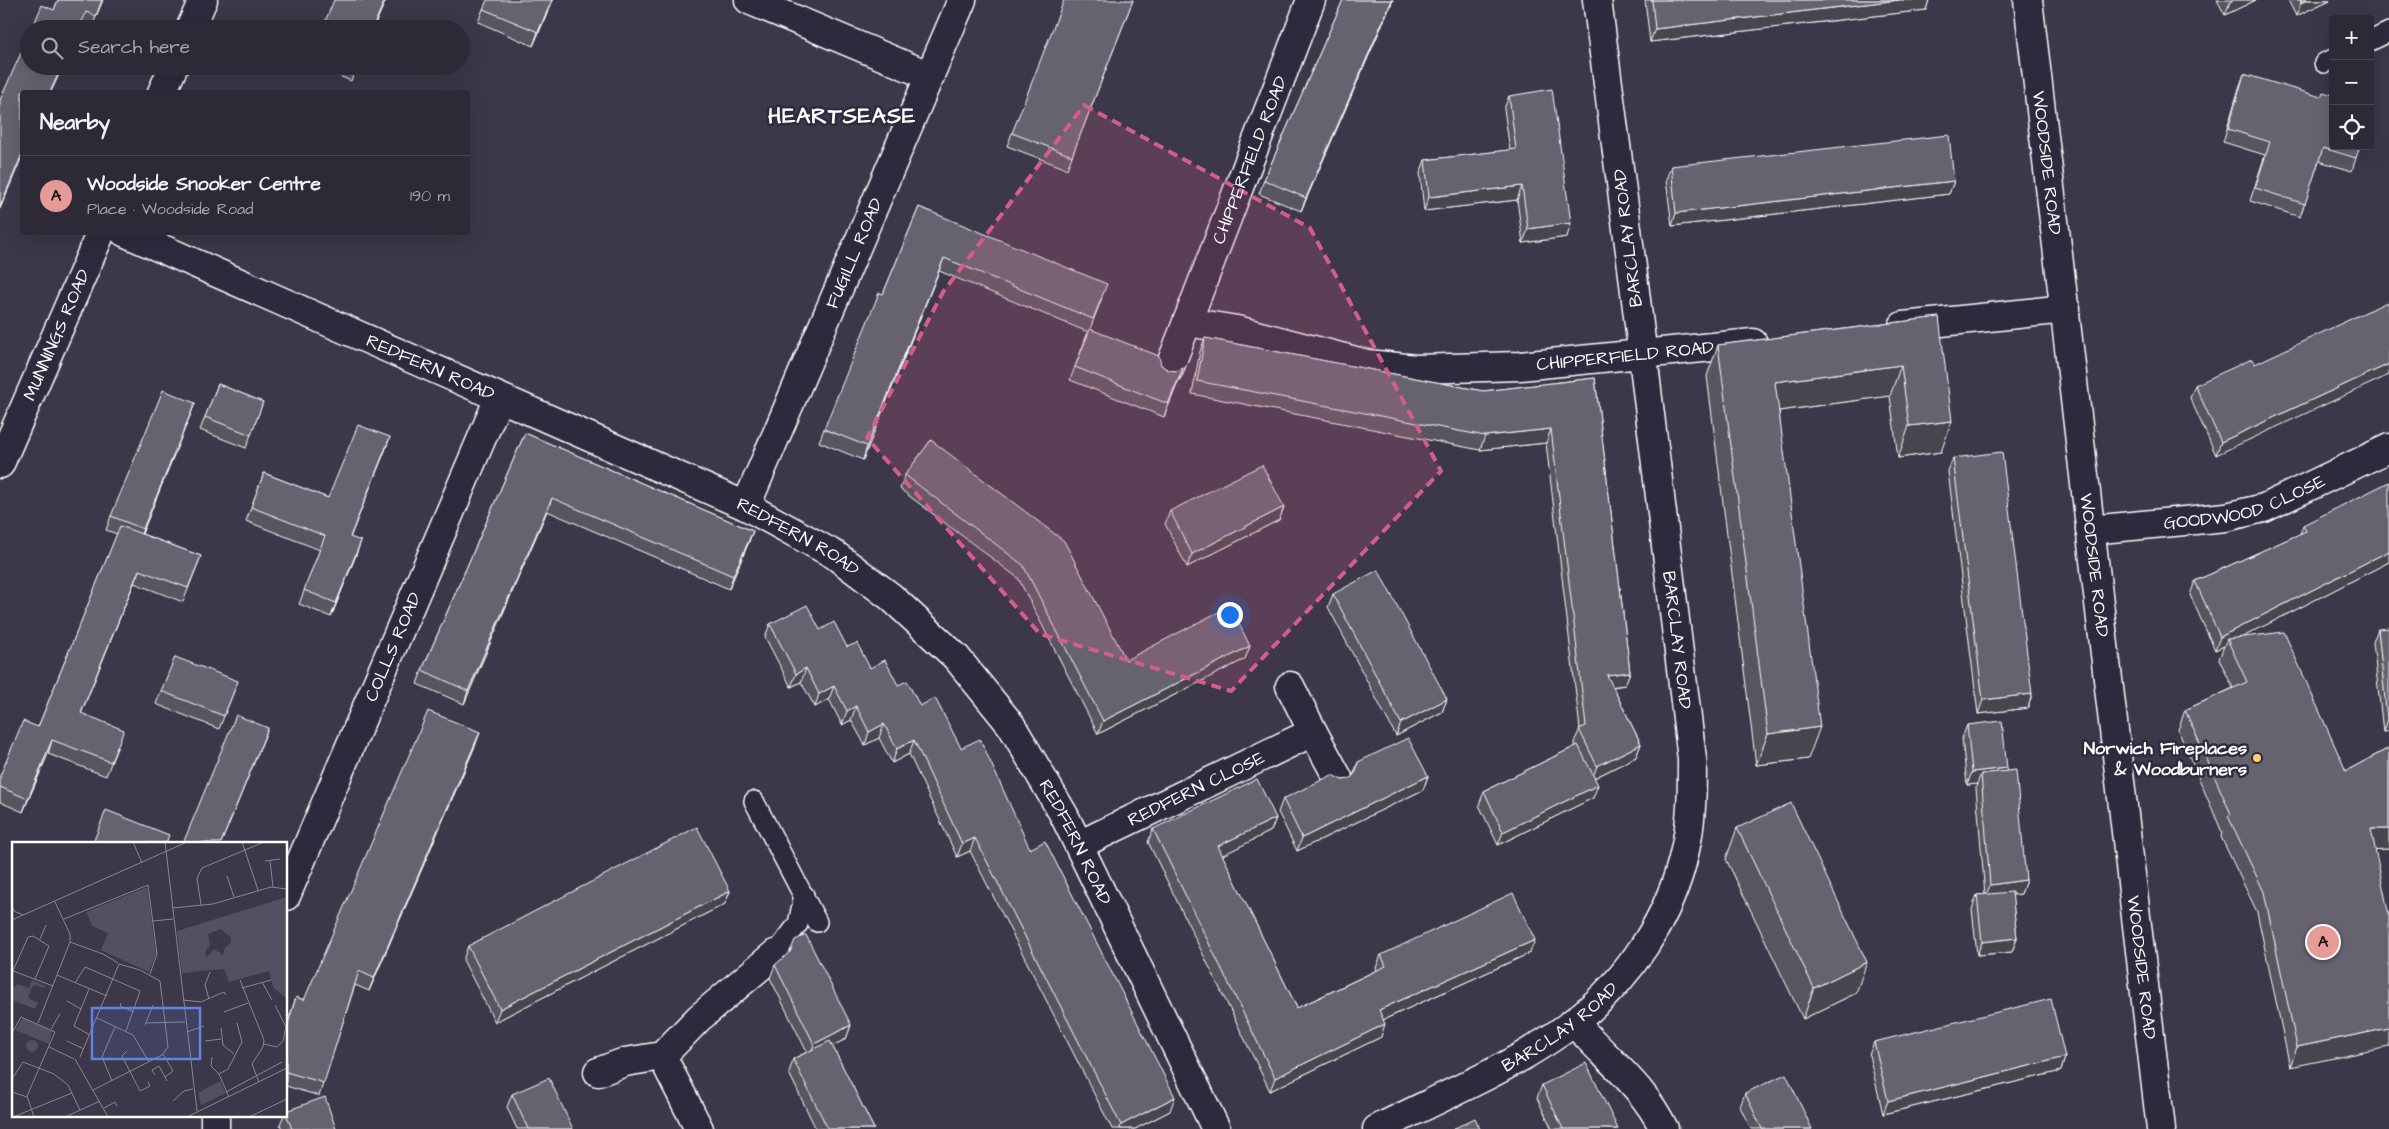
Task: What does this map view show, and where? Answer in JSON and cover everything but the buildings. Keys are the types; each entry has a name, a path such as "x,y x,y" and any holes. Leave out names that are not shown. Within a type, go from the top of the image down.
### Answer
{"street":[{"path":"194,20 203,0"},
{"path":"750,0 930,76"},
{"name":"FUGILL ROAD","path":"746,506 962,0"},
{"name":"CHIPPERFIELD ROAD","path":"1169,369 1311,0"},
{"name":"BARCLAY ROAD","path":"1377,1129 1489,1073 1540,1045 1574,1022 1616,982 1643,949 1668,905 1685,851 1692,802 1692,759 1641,355 1632,266 1597,0"},
{"name":"WOODSIDE ROAD","path":"2028,0 2066,309 2090,530 2161,1129"},
{"path":"163,90 170,75"},
{"name":"MUNNINGS ROAD","path":"0,464 100,235"},
{"name":"REDFERN ROAD","path":"131,235 746,506 835,555 891,597 956,657 1010,725 1064,815 1216,1129"},
{"path":"1877,329 2066,309"},
{"name":"CHIPPERFIELD ROAD","path":"1188,322 1237,330 1367,364 1416,369 1520,366 1778,340"},
{"name":"COLLS ROAD","path":"288,891 499,398"},
{"name":"GOODWOOD CLOSE","path":"2090,530 2208,520 2264,508 2389,448"},
{"path":"1290,686 1338,778"},
{"name":"REDFERN CLOSE","path":"1079,845 1313,732"},
{"path":"598,1072 625,1062 662,1056 699,1018 775,954"},
{"path":"1574,1022 1612,1060 1654,1108 1664,1129"},
{"path":"662,1056 699,1129"},
{"path":"215,1116 215,1129"}],"lane":[{"path":"2374,39 2389,32"},
{"path":"754,801 818,922"},
{"path":"775,954 798,924 804,894"}],"highlighted area":[{"path":"1084,105 1310,228 1441,471 1231,691 1040,634 867,438 943,292"}],"place":[{"name":"Norwich Fireplaces & Woodburners","path":"2257,758"},
{"name":"Woodside Snooker Centre","path":"2323,942"}],"district":[{"name":"HEARTSEASE","path":"842,116"}]}
